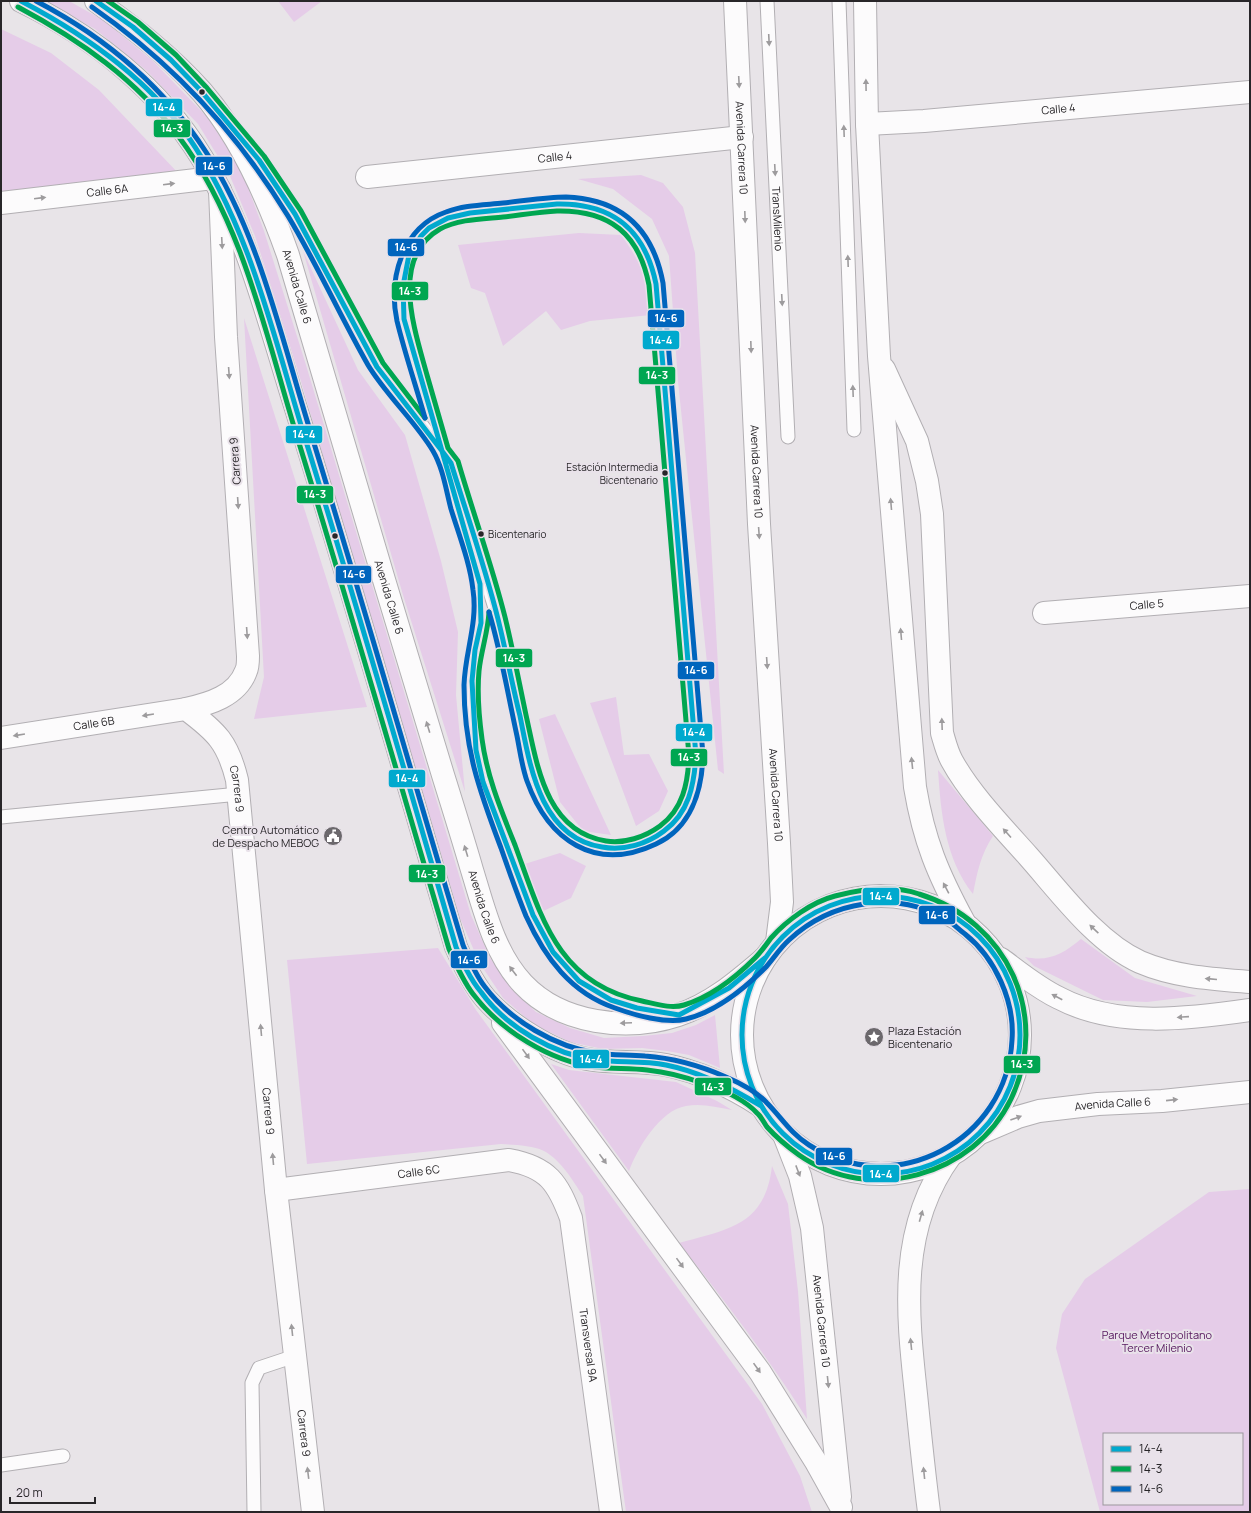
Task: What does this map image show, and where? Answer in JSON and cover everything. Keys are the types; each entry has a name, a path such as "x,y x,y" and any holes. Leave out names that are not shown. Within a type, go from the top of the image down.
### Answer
{"main road":[{"path":"22,1 71,29 112,57 148,90 178,125 202,157 238,233 254,279 307,446 456,946 464,965 486,1000 760,1372 816,1462 841,1510"},
{"name":"Avenida Calle 6","path":"96,1 152,42 202,92 218,114 263,193 277,224 288,255 418,694 485,912 500,950 523,984 546,1003 577,1017 613,1023 647,1022 679,1015 730,988 804,919 834,904 871,896 902,897 935,906 964,922"},
{"name":"Avenida Carrera 10","path":"735,1 759,532 781,871 782,902 771,950"},
{"path":"771,950 752,984 743,1014 742,1046 744,1062 748,1077 761,1106 784,1135 806,1152 833,1166 863,1173 893,1174 923,1168 951,1155 980,1133 997,1112 1010,1088 1018,1061 1021,1034 1016,1000 1010,981 997,957 982,938 964,922 943,883 930,852 921,822 915,787 879,356 867,124 865,1"},
{"name":"Calle 4","path":"867,124 924,121 1250,92"},
{"name":"Calle 4","path":"367,177 742,136"},
{"name":"Calle 6A","path":"1,203 216,184"},
{"name":"Carrera 9","path":"186,709 223,697 239,684 247,671 248,656 216,184"},
{"path":"879,356 917,441 927,480 932,514 942,733 946,749 953,763 1000,825 1092,927 1114,947 1139,962 1164,971 1195,978 1250,982"},
{"name":"Calle 5","path":"1044,613 1250,596"},
{"name":"Carrera 9","path":"186,709 207,724 222,740 232,758 239,794 276,1190 312,1512"},
{"name":"Calle 6B","path":"1,738 186,709"},
{"path":"997,957 1042,989 1060,999 1103,1015 1131,1018 1175,1017 1250,1010"},
{"path":"486,1000 526,1033 560,1051 587,1059 665,1065 685,1070 719,1082 761,1106"},
{"name":"Avenida Calle 6","path":"980,1133 1018,1117 1040,1112 1098,1104 1162,1101 1250,1092"},
{"name":"Avenida Carrera 10","path":"784,1135 800,1176 812,1228 841,1510"},
{"path":"928,1512 910,1334 908,1292 913,1246 925,1203 938,1172 951,1155"},
{"name":"Calle 6C","path":"276,1190 509,1160 528,1163 542,1170 554,1183"},
{"name":"Transversal 9A","path":"554,1183 564,1200 571,1218 611,1512"}],"lane":[{"name":"TransMilenio","path":"767,1 788,437"},
{"path":"839,1 854,430"},
{"path":"218,114 259,160 295,214 377,367 451,463 498,618 522,734 534,778 542,799 565,830 584,843 607,849 629,848 651,840 680,816 689,799 695,781 696,756 653,265 646,249 632,228 618,218 601,210 576,204 554,204 470,213 434,225"},
{"path":"475,650 472,682 476,750 483,782 534,915 553,952 580,981 611,1000 637,1008 679,1015"},
{"path":"1,817 239,794"},
{"path":"254,1512 252,1383 259,1368 295,1356"},
{"path":"1,1465 63,1456"}],"green space":[{"path":"44,1 69,1 103,20 153,61 208,118 242,171 264,231 306,365 471,915 490,958 511,988 536,1012 570,1028 604,1038 672,1033 696,1025 715,1015 720,1068 689,1055 667,1051 642,1048 603,1049 570,1042 533,1024 503,998 479,962 460,918 297,368 255,236 230,176 198,124 147,71 95,29"},
{"path":"278,1 322,1 294,22"},
{"path":"1,29 51,53 99,90 180,175 1,193"},
{"path":"641,175 663,183 683,207 695,253 724,774 718,770 678,381 669,256 652,219 613,189 578,179"},
{"path":"579,233 621,235 635,255 642,272 651,315 590,321 561,330 546,311 503,346 485,293 471,288 458,245"},
{"path":"303,251 358,370 405,435 441,561 458,632 456,695 465,792 403,595"},
{"path":"244,318 367,707 254,719 264,677"},
{"path":"616,697 624,755 649,754 668,791 659,811 636,826 590,703"},
{"path":"555,714 611,835 583,831 560,802 539,719"},
{"path":"938,770 993,836 985,850 980,864 973,894 956,866 950,851 943,819"},
{"path":"560,853 586,866 571,898 537,914 515,867"},
{"path":"1081,939 1135,978 1197,996 1147,1002 1103,1000 1034,966 1025,957 1041,958 1055,956 1062,953"},
{"path":"438,948 476,1010 762,1404 800,1476 812,1512 626,1512 583,1196 566,1171 550,1155 544,1151 534,1148 501,1144 307,1164 287,960"},
{"path":"551,1064 569,1070 676,1082 717,1101 732,1110 697,1105 676,1109 667,1115 651,1132 638,1152 629,1171"},
{"path":"772,1166 788,1204 798,1291 807,1419 777,1373 745,1329 679,1243 713,1234 728,1228 741,1222 752,1213 761,1201 768,1186"},
{"name":"Parque Metropolitano Tercer Milenio","path":"1250,1189 1250,1512 1100,1512 1056,1348 1062,1314 1085,1279 1209,1192"}],"transit line":[{"name":"14-4","path":"21,1 90,42 133,75 152,94 187,135 209,169 227,205 243,242 270,319 456,947 473,982 491,1005 504,1017 517,1028 548,1046 581,1057 597,1060 649,1063 679,1068 716,1081 761,1106"},
{"name":"14-6","path":"36,1 61,15 109,47 152,85 189,128 206,152 224,183 240,216 254,250 278,321 463,945 475,972 485,987 508,1011 521,1021 565,1045 603,1054 639,1055 687,1063 707,1069 737,1082 753,1091 763,1099 791,1131 803,1141 842,1160 876,1166 910,1163 941,1151 968,1132 990,1107 1005,1076 1012,1040 1010,1010 1001,981 994,968 976,944 951,922 926,910 906,905 885,903 864,904 824,916 789,940 766,967 739,991 708,1011 686,1019 660,1020 615,1008 585,993 561,972 551,960 533,931 526,916 486,807 474,768 467,729 464,685 474,614 472,580 451,509 442,472 433,451 418,429 383,387 368,365 299,234 247,156 225,128 176,76 149,51 92,7"},
{"name":"14-4","path":"96,1 133,27 171,60 202,92 259,160 295,214 377,367 442,451"},
{"name":"14-3","path":"108,1 138,22 176,55 207,88 264,156 301,211 383,363 425,418"},
{"name":"14-3","path":"18,7 63,33 85,48 106,63 145,97 163,116 179,137 201,170 219,204 235,241 262,316 449,949 469,989 484,1008 512,1032 528,1042 544,1051 578,1064 595,1067 641,1069 669,1073 698,1081 719,1089 746,1103 760,1116 767,1127 791,1149 827,1170 857,1178 888,1180 918,1175 946,1164 972,1147 994,1126 1011,1099 1022,1067 1026,1035 1023,1004 1013,975 997,949 976,926 950,907 909,891 888,889 867,890 826,899 800,912 792,918 777,931 755,958 722,986 703,997 679,1006 658,1005 613,992 590,979 571,963 556,943 544,921 500,806 487,767 481,731 478,688 480,664 489,612"},
{"name":"14-6","path":"425,418 400,333 395,305 397,272 402,256 409,242 419,229 431,219 446,212 460,208 542,198 566,197 586,199 619,211 632,221 643,233 652,247 663,283 703,755 700,782 692,807 686,818 668,837 656,844 634,852 613,855 594,852 576,846 561,835 547,820 536,802 525,776 501,658 489,612"},
{"name":"14-4","path":"557,204 595,208 623,223 635,235 644,249 651,265 656,284 696,756 692,788 685,807 679,816 664,831 650,840 619,848 602,847 581,841 564,829 551,814 534,777 493,600 451,463 442,451 404,319 403,286 409,255 421,236 429,228 448,218 470,213 557,204"},
{"name":"14-3","path":"557,211 592,215 619,228 638,252 649,285 689,756 683,795 679,804 668,819 654,830 634,839 613,842 586,835 569,824 557,810 547,793 535,754 500,598 458,461 448,448 417,338 412,317 410,296 410,276 415,258 424,242 440,229 455,223 471,220 557,211"},
{"name":"14-4","path":"442,451 480,584 481,623 475,650 472,681 476,750 483,782 533,915 553,952 579,981 611,1000 637,1008 679,1015 729,988 765,958"},
{"name":"14-4","path":"881,896 908,899 934,907 958,920 979,937 996,958 1009,982 1017,1008 1020,1035 1017,1062 1009,1088 996,1112 979,1133 958,1150 934,1163 908,1171 881,1174 854,1171 828,1163 804,1150 783,1133 766,1112 753,1088 745,1062 742,1035 745,1008 753,982 766,958 783,937 804,920 828,907 854,899 881,896"}],"place":[{"name":"Estación Intermedia Bicentenario","path":"665,473"},
{"name":"Bicentenario","path":"481,534"},
{"name":"Centro Automático de Despacho MEBOG","path":"333,836"},
{"name":"Plaza Estación Bicentenario","path":"874,1037"}]}
